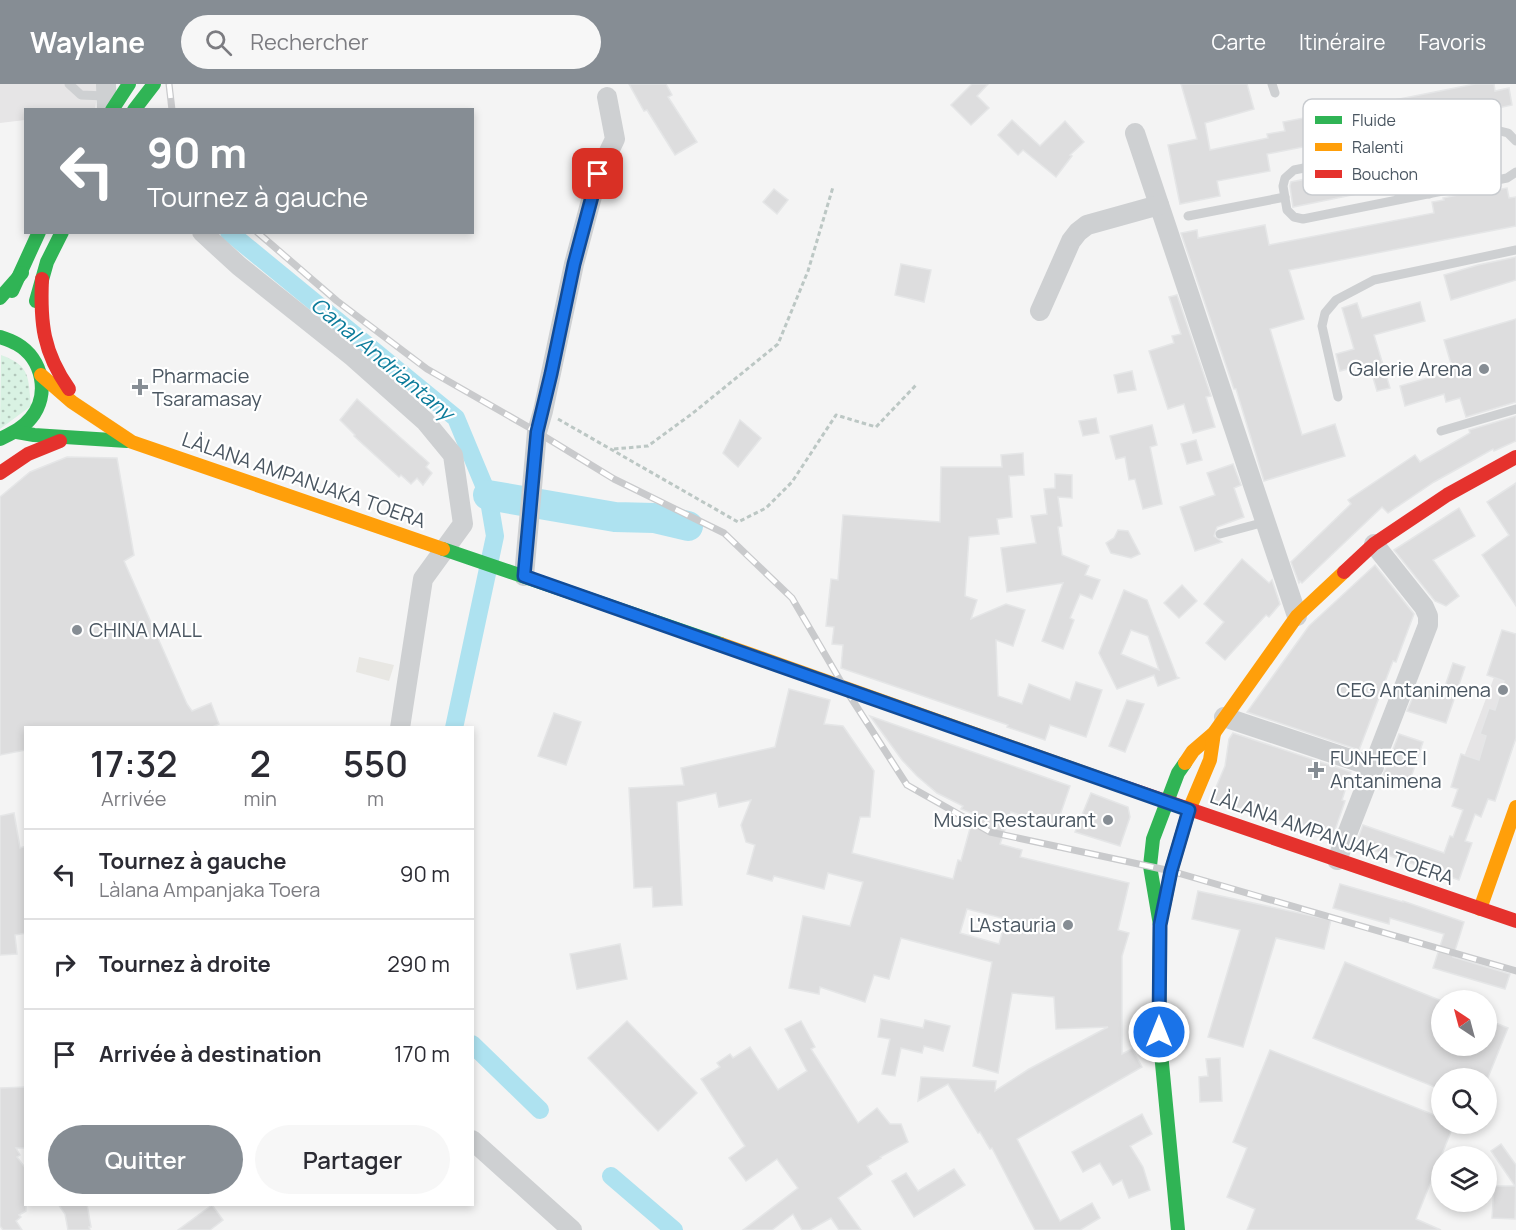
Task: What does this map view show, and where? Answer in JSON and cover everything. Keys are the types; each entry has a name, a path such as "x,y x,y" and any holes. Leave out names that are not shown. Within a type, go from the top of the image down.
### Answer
{"main road":[{"path":"109,100 129,84"},
{"path":"135,108 153,84"},
{"path":"0,312 22,273 38,234"},
{"path":"0,455 7,447 10,435 27,424 35,414 42,395 34,331 37,297 61,234"},
{"path":"0,298 22,273"},
{"path":"42,279 40,312 44,344 58,374 88,413"},
{"path":"0,337 22,347 32,357 40,372 57,390 132,442"},
{"path":"10,435 132,442"},
{"path":"0,473 29,452 70,437"},
{"name":"LÀLANA AMPANJAKA TOERA","path":"132,442 524,576 1167,800 1189,810 1516,921"},
{"path":"1178,1230 1159,1032 1160,925 1150,866 1152,839 1178,773 1193,751 1219,725 1297,616 1374,544 1447,495 1516,457"},
{"path":"1160,925 1171,871 1189,810 1210,760 1219,725"},
{"path":"1480,909 1515,814"}],"street":[{"path":"524,576 537,432 574,264 598,174 615,139 607,97"},
{"path":"1135,133 1297,616"},
{"path":"1040,310 1071,241 1078,232 1087,225 1159,205"},
{"path":"204,234 239,266 353,357 425,421 453,455 463,524 455,552 423,579 400,726"},
{"path":"1337,860 1428,625 1428,616 1424,607 1374,544"},
{"path":"1219,725 1374,767"},
{"path":"474,1142 572,1230"}],"lane":[{"path":"69,84 81,94 109,100"},
{"path":"1501,131 1508,133 1516,141"},
{"path":"1303,168 1294,170 1285,178 1283,186 1287,210 1294,218 1303,219 1423,195"},
{"path":"1501,179 1516,172"},
{"path":"1399,195 1400,199"},
{"path":"1188,216 1285,197"},
{"path":"1338,397 1322,326 1325,313 1336,300 1374,280 1516,250"},
{"path":"1441,431 1516,409"},
{"path":"1220,534 1265,522"}],"path":[{"path":"612,449 648,446 693,413 778,344 808,271 833,187"},
{"path":"543,411 738,522 766,508 792,482 836,415 876,427 917,384"}],"shaded area":[{"path":"0,84 99,84 95,108 24,108 24,120 0,123"},
{"name":"CEG Antanimena","path":"1507,643 1516,734 1453,786"},
{"path":"359,657 394,665 389,681 356,672"}],"green space":[{"path":"1,355 23,368 28,380 31,406 0,429"}],"building":[{"path":"629,84 666,84 672,95 668,97 697,142 675,155 647,110 644,111"},
{"path":"972,84 988,84 977,96 989,108 971,125 951,105"},
{"path":"1181,84 1247,84 1254,109 1205,123 1210,150 1268,138 1267,134 1285,131 1283,122 1303,118 1303,147 1267,154 1270,171 1217,181 1220,196 1180,204 1168,145 1197,139"},
{"path":"1475,84 1494,84 1495,91 1509,88 1512,105 1501,107 1501,99 1399,99"},
{"path":"1012,120 1040,146 1065,121 1084,142 1070,155 1072,156 1056,177 1023,150 1018,155 998,135"},
{"path":"1303,180 1303,195 1352,195 1293,207 1291,182"},
{"path":"1507,188 1509,198 1516,197 1516,226 1289,270 1304,319 1270,329 1302,435 1335,424 1345,456 1264,481 1236,389 1234,389 1181,233 1197,230 1198,238 1265,225 1269,245 1434,213 1432,202 1444,200 1443,198 1458,195 1501,195 1501,189"},
{"path":"774,189 788,200 777,214 763,202"},
{"path":"1516,257 1516,280 1451,300 1444,275"},
{"path":"901,264 931,270 924,302 895,295"},
{"path":"1177,295 1211,396 1206,397 1215,427 1193,433 1184,404 1168,409 1149,351 1174,343 1172,336 1181,334 1169,297"},
{"path":"1420,302 1425,321 1374,335 1390,388 1377,391 1367,364 1340,371 1336,354 1354,349 1342,308 1357,303 1362,318"},
{"name":"Galerie Arena","path":"1516,319 1516,402 1466,417 1460,398 1446,402 1444,394 1405,406 1400,386 1438,375 1437,371 1452,367 1444,340"},
{"path":"1132,371 1136,390 1118,393 1114,375"},
{"path":"357,399 429,463 426,467 432,473 423,485 417,478 411,484 401,475 399,477 340,420"},
{"path":"1516,416 1516,441 1494,451 1493,449 1434,482 1388,513 1382,507 1302,583 1300,581 1299,583 1291,562 1351,504 1348,500 1415,455 1420,462 1470,433 1469,430"},
{"path":"1096,418 1099,433 1083,436 1079,421"},
{"path":"740,420 761,438 738,467 723,453"},
{"path":"1152,425 1157,445 1150,447 1162,504 1143,509 1135,479 1129,480 1125,457 1116,459 1110,436"},
{"path":"1196,440 1202,460 1187,464 1181,444"},
{"path":"1023,453 1024,475 1009,476 1012,517 997,519 999,534 969,537 965,596 977,600 971,619 1006,604 1025,610 1013,646 996,640 998,696 1022,704 1029,684 1070,700 1076,682 1102,690 1086,737 1050,725 1045,740 1007,727 1008,725 841,668 843,645 832,644 834,627 826,626 831,579 838,580 843,515 940,522 941,467 1002,467 1001,455"},
{"name":"CHINA MALL","path":"67,457 117,458 134,555 124,561 187,704 192,711 211,703 219,724 214,726 24,726 24,750 0,755 0,497 30,472"},
{"path":"1233,464 1241,485 1234,488 1244,517 1217,527 1214,536 1222,542 1195,551 1180,507 1215,495 1207,473"},
{"path":"1055,474 1072,475 1072,498 1058,497 1062,526 1058,527 1062,555 1089,566 1085,575 1100,580 1092,599 1080,594 1070,618 1074,620 1063,649 1042,641 1063,583 1007,592 1001,548 1036,543 1031,516 1047,514 1044,489 1055,488"},
{"path":"1516,483 1516,606 1482,555 1509,535 1487,502"},
{"path":"1459,508 1475,536 1433,560 1459,596 1446,606 1435,601 1394,550"},
{"path":"1118,530 1128,531 1140,554 1131,558 1111,553 1106,543 1114,538"},
{"path":"1242,559 1269,583 1272,580 1280,604 1269,617 1266,615 1225,660 1206,643 1224,622 1204,604"},
{"path":"1375,565 1414,614 1396,662 1393,661 1359,750 1247,712 1309,626"},
{"path":"1182,585 1197,601 1179,618 1164,603"},
{"path":"1124,590 1147,600 1179,678 1158,686 1154,675 1117,689 1099,653","holes":["1131,630 1148,636 1159,670 1121,654"]},
{"path":"1502,630 1516,634 1516,738 1495,801 1488,799 1481,817 1475,814 1465,841 1472,843 1459,880 1356,844 1363,825 1444,853 1463,810 1452,806 1458,789 1451,787 1461,754 1479,760 1486,736 1480,734 1489,708 1495,710 1504,681 1487,675"},
{"path":"1453,663 1465,667 1446,723 1407,711 1418,685 1442,695"},
{"path":"789,689 830,700 824,724 843,726 874,771 870,817 860,817 852,853 953,879 958,860 961,861 974,814 961,809 963,806 937,793 917,776 902,760 870,716 1070,786 1056,827 1011,812 1000,844 1022,850 1020,857 1129,883 1118,930 1129,933 1122,956 1122,1054 1132,1049 1142,1067 1017,1139 1060,1221 1092,1203 1100,1218 1080,1230 1035,1230 992,1148 990,1149 980,1132 978,1133 948,1084 918,1101 921,1077 996,1081 995,1091 1029,1069 1108,1027 1056,1029 1054,997 1012,993 998,1073 973,1066 992,962 901,938 889,979 874,975 865,1002 820,987 819,994 789,988 803,916 850,926 863,882 828,873 824,889 774,876 772,881 747,874 755,845 746,842 741,825 751,800 719,807 716,793 677,802 682,905 653,907 652,887 634,888 629,788 684,785 681,768 775,747","holes":["967,909 1006,919 999,944 960,933"]},
{"path":"1127,700 1144,704 1125,752 1109,746"},
{"path":"554,713 581,722 566,765 538,756"},
{"path":"1233,733 1351,772 1342,800 1345,801 1333,836 1302,825 1301,828 1274,818 1273,820 1211,799 1225,766 1229,739"},
{"path":"1399,734 1423,742 1407,789 1381,780"},
{"name":"Music Restaurant","path":"1091,793 1128,807 1130,817 1120,846 1075,832"},
{"path":"14,813 20,848 24,847 24,933 15,935 17,954 0,955 0,816"},
{"path":"1340,884 1403,901 1464,922 1453,957 1510,974 1505,989 1433,968 1444,934 1390,918 1389,924 1333,908"},
{"path":"1198,891 1331,920 1324,949 1276,938 1243,1047 1208,1037 1240,930 1192,919"},
{"path":"620,944 627,979 577,989 570,954"},
{"path":"1345,962 1431,997 1431,1056 1497,1056 1492,1068 1431,1068 1431,1086 1313,1038"},
{"path":"881,1019 923,1028 925,1020 950,1026 943,1051 924,1046 922,1053 901,1048 895,1076 882,1074 890,1039 878,1037"},
{"path":"627,1021 697,1093 658,1131 588,1058"},
{"path":"801,1021 815,1047 811,1049 858,1123 877,1108 890,1124 901,1124 908,1142 867,1166 872,1174 838,1198 861,1230 839,1230 831,1218 810,1230 802,1230 793,1214 772,1230 743,1230 798,1188 777,1159 746,1181 729,1158 745,1146 701,1079 720,1067 717,1063 730,1054 733,1058 750,1047 778,1090 807,1071 785,1029"},
{"path":"1497,1024 1508,1028 1497,1055"},
{"path":"1270,1050 1431,1114 1431,1134 1450,1134 1445,1146 1431,1146 1431,1182 1416,1219 1441,1230 1247,1230 1255,1209 1227,1197 1247,1148 1233,1142"},
{"path":"1220,1058 1222,1101 1200,1102 1199,1077 1208,1076 1206,1059"},
{"path":"24,1087 24,1148 16,1148 20,1155 17,1157 24,1166 26,1211 19,1215 21,1217 16,1221 22,1230 3,1230 0,1226 0,1088"},
{"path":"1142,1114 1152,1134 1130,1146 1143,1167 1150,1190 1129,1198 1122,1180 1113,1185 1100,1163 1083,1172 1072,1152"},
{"path":"1501,1144 1516,1165 1515,1219 1492,1218 1492,1212 1497,1212 1497,1186 1515,1186 1497,1160 1497,1147"},
{"path":"954,1169 965,1185 914,1217 892,1181 906,1173 918,1191"},
{"path":"59,1206 87,1206 90,1230 68,1230 65,1214"},
{"path":"211,1206 223,1220 210,1230 178,1230"}],"waterway":[{"name":"Canal Andriantany","path":"231,234 456,418 488,495 495,536 454,726"},
{"path":"488,495 615,517 654,518 688,526"},
{"name":"Canal Andriantany","path":"474,1046 540,1110"},
{"name":"Canal Andriantany","path":"611,1176 674,1230"}],"railway":[{"path":"169,84 172,108"},
{"path":"259,234 337,301 427,369 614,479 724,533 792,598 844,687 907,785 990,832 1171,871 1516,971"}],"traffic: fast":[{"path":"113,108 129,84"},
{"path":"136,108 154,84"},
{"path":"12,291 38,234"},
{"path":"36,301 47,262 61,234"},
{"path":"0,298 22,273"},
{"path":"0,337 17,344 33,359 38,368 42,388 37,409 31,418 21,427 0,439"},
{"path":"17,432 127,441"},
{"path":"443,549 721,644"},
{"path":"1178,1230 1159,1032 1160,925 1150,866 1153,839 1178,773 1185,763"}],"traffic: slow":[{"path":"41,375 72,402 132,442 443,549"},
{"path":"1185,763 1193,751 1214,733 1297,616 1344,572"},
{"path":"721,644 1113,783"},
{"path":"1164,906 1171,871 1189,810 1210,760 1214,733"},
{"path":"1480,909 1516,807"}],"traffic: jam":[{"path":"42,279 45,337 54,362 69,389"},
{"path":"0,473 28,454 60,441"},
{"path":"1344,572 1374,544 1447,495 1516,457"},
{"path":"1113,783 1516,921"}],"place":[{"name":"Galerie Arena","path":"1484,369"},
{"name":"Pharmacie Tsaramasay","path":"140,387"},
{"name":"CHINA MALL","path":"77,630"},
{"name":"CEG Antanimena","path":"1503,690"},
{"name":"FUNHECE | Antanimena","path":"1316,770"},
{"name":"Music Restaurant","path":"1108,820"},
{"name":"L'Astauria","path":"1068,925"}],"route":[{"path":"598,174 574,264 537,432 524,576 1167,800 1189,810 1171,871 1160,925 1159,1032"}]}
